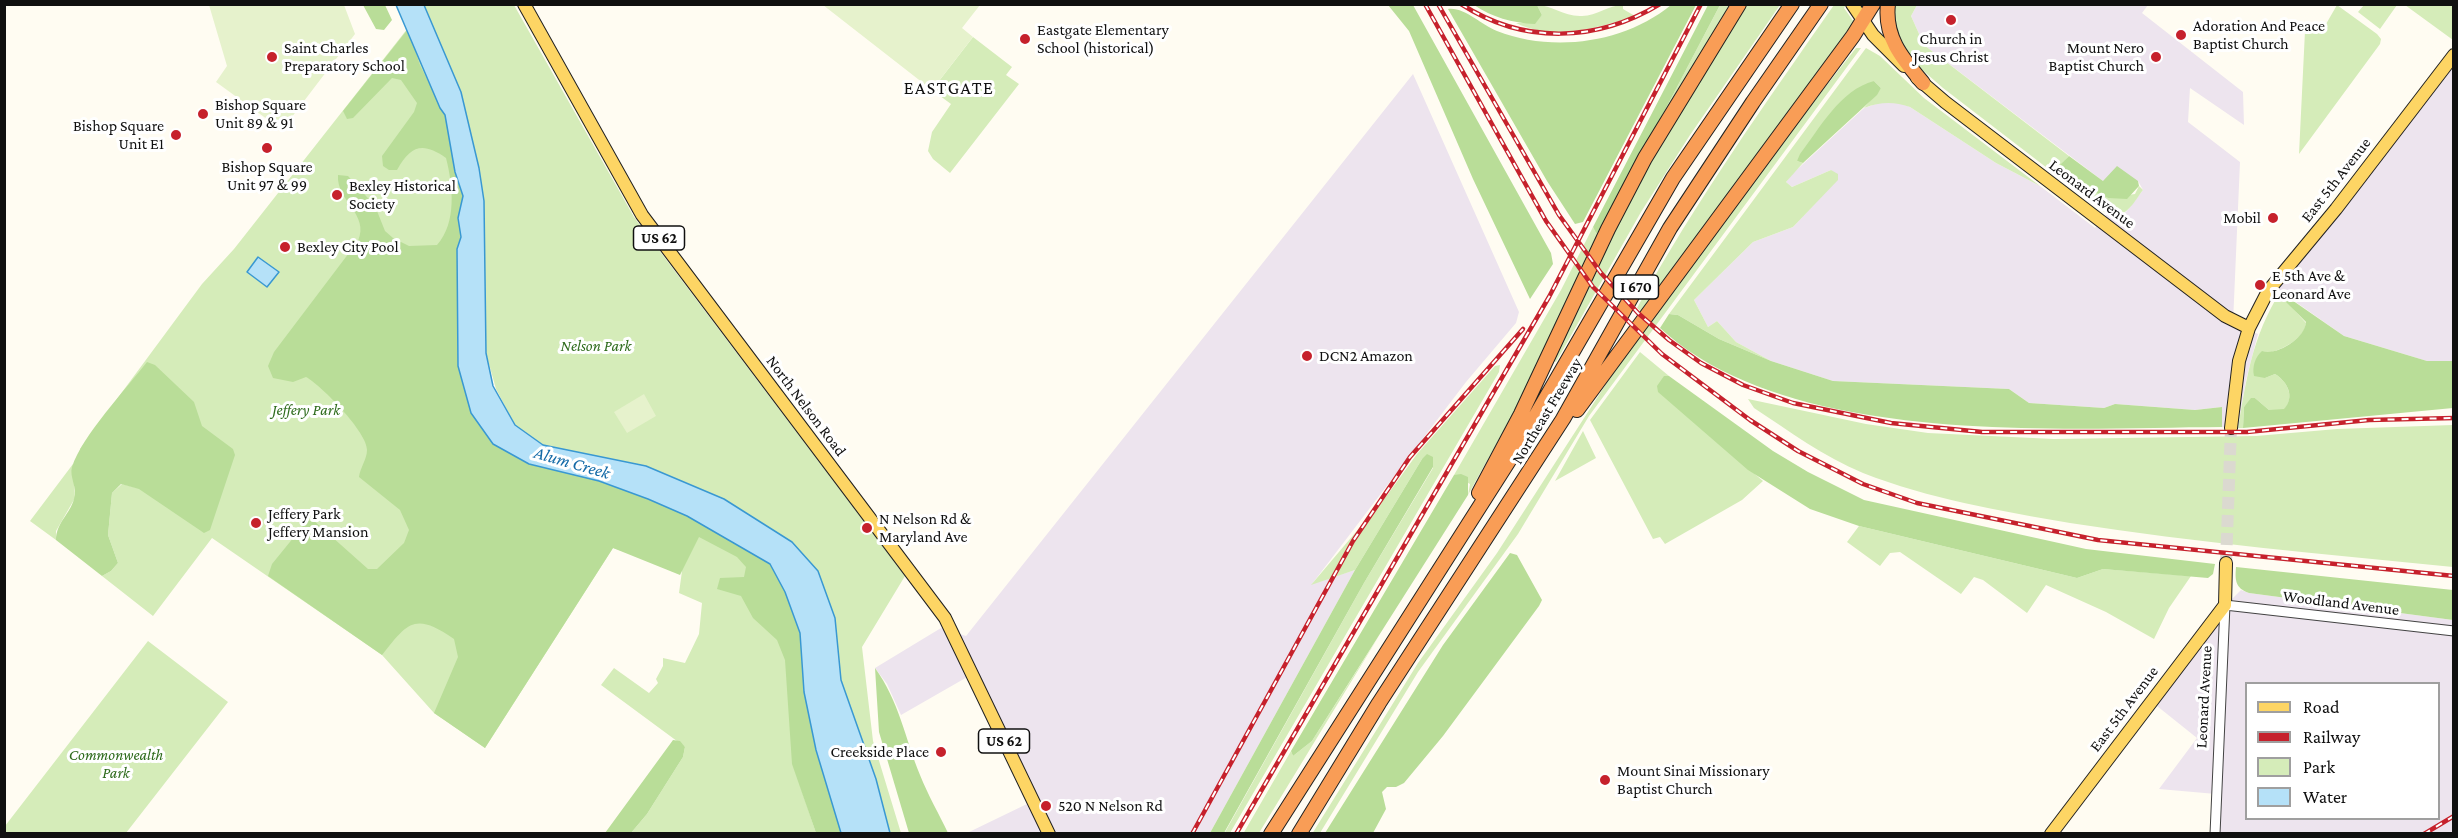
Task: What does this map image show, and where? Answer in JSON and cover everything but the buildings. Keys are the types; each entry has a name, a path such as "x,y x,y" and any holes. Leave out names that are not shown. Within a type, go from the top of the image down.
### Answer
{"highway":[{"path":"1471,520 1474,502 1540,374 1608,229 1669,115 1739,4"},
{"name":"Northeast Freeway","path":"1271,834 1561,374 1657,204 1792,4"},
{"name":"Northeast Freeway","path":"1299,834 1563,419 1670,228 1821,4"},
{"path":"1461,577 1504,519 1592,388 1873,4"},
{"path":"1888,4 1888,26 1894,45 1923,83"}],"main road":[{"name":"North Nelson Road","path":"524,4 642,215 945,618 1049,834"},
{"name":"Leonard Avenue","path":"1852,4 1873,35 1923,83 2225,316 2249,328"},
{"name":"East 5th Avenue","path":"2249,328 2268,291 2284,268 2336,209 2454,55"},
{"path":"2231,428 2239,361 2249,328"},
{"name":"Leonard Avenue","path":"2225,604 2226,563"},
{"name":"East 5th Avenue","path":"2051,834 2225,604"}],"street":[{"name":"Woodland Avenue","path":"2225,604 2454,631"},
{"name":"Leonard Avenue","path":"2215,834 2225,604"}],"shaded area":[{"path":"1917,5 2148,5 2142,13 2243,92 2244,125 2190,88 2188,122 2240,162 2233,323 2258,334 2246,380 2238,428 2222,427 2222,407 2195,410 2115,404 2104,408 2029,403 2009,389 1833,381 1771,361 1736,342 1717,321 1708,327 1694,300 1753,242 1793,227 1837,180 1831,170 1792,187 1786,182 1864,108 1879,103 1898,102 1910,107 1996,163 2040,186 2095,228 2107,214 2119,216 2126,212 2143,190 2138,181 2103,181 1924,45 1911,16"},
{"path":"2453,56 2453,361 2427,361 2344,336 2273,286"},
{"path":"1413,74 1519,312 1516,323 1466,382 1312,584 1355,570 1210,833 967,833 1029,803 969,676 901,715 887,684 875,668 941,628 966,636"},
{"path":"2241,590 2249,593 2453,620 2453,833 2215,833 2216,794 2159,789 2197,738 2152,702 2222,609"}],"green space":[{"path":"209,5 344,5 355,34 282,130 216,82 227,66"},
{"path":"363,5 385,5 392,20 384,30 376,29"},
{"path":"426,5 514,5 634,217 905,576 862,647 873,741 901,833 890,833 876,779 841,680 792,558 646,466 543,445 515,425 496,389 486,353 484,248 445,115 471,413 687,516 770,564 785,592 796,773 816,833 631,833 647,814 683,757 685,747 601,685 614,668 649,693 658,683 656,679 663,666 663,658 685,663 699,634 702,603 679,593 682,571 613,548 485,748 434,713 382,655 212,538 153,616 102,576 118,563 108,535 112,493 122,484 137,488 80,449 202,284 234,249"},
{"path":"823,5 980,5 962,28 973,37 932,90"},
{"path":"1388,5 1413,5 1551,253 1553,264 1530,299 1473,179 1409,31"},
{"path":"1474,5 1537,5 1542,15 1535,24 1518,22 1495,16"},
{"path":"1537,5 1569,15 1582,16 1623,5 1623,9 1635,16 1606,25 1560,32 1530,28 1516,23 1535,23 1542,15"},
{"path":"1671,5 1696,5 1583,222 1575,224 1547,181 1448,9 1461,11 1497,31 1519,38 1541,42 1565,42 1588,41 1610,36 1653,18"},
{"path":"1708,5 1720,5 1601,232 1596,233 1593,227"},
{"path":"1720,5 1732,5 1656,127"},
{"path":"1746,5 1780,5 1690,135 1641,212 1556,362 1552,360 1627,201 1697,78"},
{"path":"1834,5 1846,5 1844,8 1854,22 1854,27 1644,314 1637,308 1659,269 1731,154"},
{"path":"1895,5 1917,5 1911,16 1924,45 2069,156 2059,167 2108,198 2135,194 2139,186 2143,190 2132,205 2119,215 2107,214 1943,88 1900,48 1894,25"},
{"path":"2337,5 2377,34 2381,39 2380,44 2299,154 2305,31 2322,31"},
{"path":"2364,5 2397,5 2380,29 2358,12"},
{"path":"2405,5 2453,5 2453,40"},
{"path":"408,29 420,65 445,115 455,172 463,196 458,218 461,237 457,249 458,366 529,464 599,481 648,499 687,516 770,564 785,592 800,633 804,692 816,750 841,833 816,833 792,764 785,660 777,640 753,618 741,596 717,589 720,578 744,577 746,567 737,557 699,537 680,575 613,548 485,748 434,713 458,657 454,639 430,625 413,624 399,635 382,655 268,576 272,564 307,521 313,520 368,569 377,569 404,543 409,530 400,510 359,477 367,453 365,442 342,410 322,389 306,377 293,382 273,378 268,366 274,352 358,241 361,231 360,223 342,192 338,175 348,176 375,206 385,231 409,246 437,245 448,226 452,192 446,158 424,148 407,155 397,170 389,170 383,166 382,156 414,112 417,103 401,80 392,78 353,118 347,119 343,111"},
{"path":"973,37 1012,67 1006,75 1019,84 950,173 933,159 928,151 932,132 951,104 932,90"},
{"path":"1856,48 1861,48 1589,416 1518,534 1418,672 1320,833 1312,834 1418,663 1497,553 1626,353"},
{"path":"1866,48 1880,56 1924,98 2040,186 1996,163 1910,107 1887,103 1864,108 1881,88 1874,81 1797,161 1803,163 1786,182 1792,187 1831,170 1838,174 1838,180 1793,227 1753,242 1694,300 1708,327 1717,321 1736,342 1771,361 1719,339 1678,315 1669,314"},
{"path":"1874,81 1881,88 1877,95 1803,163 1797,161 1823,122 1841,101 1862,86"},
{"path":"2069,156 2103,181 2117,166 2138,181 2139,186 2127,199 2108,198 2097,193 2059,166"},
{"path":"1593,227 1596,233 1601,232 1525,392 1468,495 1470,484 1454,475 1561,290"},
{"path":"2280,292 2289,298 2287,302 2306,323 2305,329 2297,339 2279,350 2267,353 2265,378 2275,374 2280,377 2288,390 2289,400 2284,410 2269,410 2255,398 2244,407 2243,428 2238,428 2252,358 2263,325"},
{"path":"2289,298 2344,336 2427,361 2453,361 2453,408 2243,428 2244,407 2251,398 2255,398 2269,410 2284,409 2289,400 2288,390 2280,377 2275,374 2265,378 2254,376 2253,369 2262,351 2282,349 2301,334 2306,322 2286,302"},
{"path":"1669,314 1678,315 1719,339 1771,361 1833,381 2009,389 2029,403 2104,408 2115,404 2195,410 2222,407 2222,427 2082,429 2005,427 1927,422 1851,412 1779,394 1714,366 1660,328"},
{"path":"1640,352 1669,376 1664,376 1695,423 1763,481 1742,500 1665,544 1660,537 1653,539 1590,420"},
{"path":"147,362 155,365 194,402 202,426 233,449 235,455 210,530 204,533 139,489 121,484 112,493 108,535 118,563 102,576 56,540 57,534 74,499 75,491 71,471 77,455 95,427"},
{"path":"1500,365 1499,372 1230,833 1224,834 1364,583 1433,468 1433,457 1422,459 1355,570 1311,585 1388,494 1417,454 1495,366"},
{"path":"1664,376 1669,376 1773,451 1808,472 1864,500 2086,549 2215,564 2213,574 2208,578 2103,569 2077,578 1859,526 1810,509 1748,470 1658,392 1657,386"},
{"path":"644,394 656,416 627,433 614,412"},
{"path":"1748,399 1866,424 1928,433 2054,439 2256,436 2337,429 2453,425 2453,567 2261,548 2118,530 2018,514 1939,497 1863,473 1834,459 1754,408"},
{"path":"1583,431 1596,458 1555,481"},
{"path":"1427,454 1433,457 1433,467 1364,583 1224,833 1210,833 1355,570"},
{"path":"73,464 75,498 56,531 56,540 30,521"},
{"path":"1461,474 1468,477 1468,495 1312,741 1293,756 1291,751 1454,475"},
{"path":"1859,526 2077,578 2103,569 2191,576 2169,608 2154,639 2106,612 2046,585 2027,613 1983,580 1974,577 1961,594 1900,552 1890,553 1880,566 1847,542"},
{"path":"1510,553 1517,555 1542,600 1539,606 1443,736 1404,783 1396,787 1387,787 1382,792 1386,809 1373,833 1325,833 1443,645"},
{"path":"2236,567 2453,590 2453,620 2249,593 2238,586"},
{"path":"1379,636 1259,833 1243,834 1291,751 1293,756 1312,741"},
{"name":"Commonwealth Park","path":"148,641 228,702 126,833 5,833 5,826"},
{"path":"875,668 890,693 920,775 948,833 909,833 879,732"},
{"path":"673,740 680,741 685,747 683,757 647,814 631,833 605,833"}],"water":[{"name":"Alum Creek","path":"396,5 424,5 461,92 479,168 484,201 486,353 493,386 515,425 543,445 646,466 724,499 792,542 818,571 835,618 841,680 876,779 890,833 841,833 816,750 804,692 800,633 785,592 770,564 687,516 648,499 599,481 529,464 493,444 471,413 458,366 457,249 461,237 458,218 463,196 455,172 445,115"},
{"path":"258,257 279,272 267,287 247,272"}],"tunnel":[{"path":"2226,563 2231,428"}],"railway":[{"path":"1425,4 1546,221 1593,287 1662,354 1750,420 1798,451 1863,484 1917,503 2098,540 2454,576"},
{"path":"1438,4 1559,215 1601,273 1638,313 1669,340 1701,363 1743,385 1793,403 1891,423 1982,432 2247,432 2369,420 2454,418"},
{"path":"1461,4 1510,27 1560,34 1586,32 1611,26 1636,17 1660,4"},
{"path":"1236,834 1549,297 1701,4"},
{"path":"1192,834 1353,541 1410,457 1523,329"},
{"path":"2424,834 2454,816"}],"place":[{"name":"Church in Jesus Christ","path":"1951,20"},
{"name":"Adoration And Peace Baptist Church","path":"2181,35"},
{"name":"Eastgate Elementary School (historical)","path":"1025,39"},
{"name":"Saint Charles Preparatory School","path":"272,57"},
{"name":"Mount Nero Baptist Church","path":"2156,57"},
{"name":"Bishop Square Unit 89 & 91","path":"203,114"},
{"name":"Bishop Square Unit E1","path":"176,135"},
{"name":"Bishop Square Unit 97 & 99","path":"267,148"},
{"name":"Bexley Historical Society","path":"337,195"},
{"name":"Mobil","path":"2273,218"},
{"name":"Bexley City Pool","path":"285,247"},
{"name":"E 5th Ave & Leonard Ave","path":"2260,285"},
{"name":"DCN2 Amazon","path":"1307,356"},
{"name":"Jeffery Park Jeffery Mansion","path":"256,523"},
{"name":"N Nelson Rd & Maryland Ave","path":"867,528"},
{"name":"Creekside Place","path":"941,752"},
{"name":"Mount Sinai Missionary Baptist Church","path":"1605,780"},
{"name":"520 N Nelson Rd","path":"1046,806"}],"district":[{"name":"EASTGATE","path":"949,88"}],"park label":[{"name":"Nelson Park","path":"596,346"},
{"name":"Jeffery Park","path":"306,410"}]}
